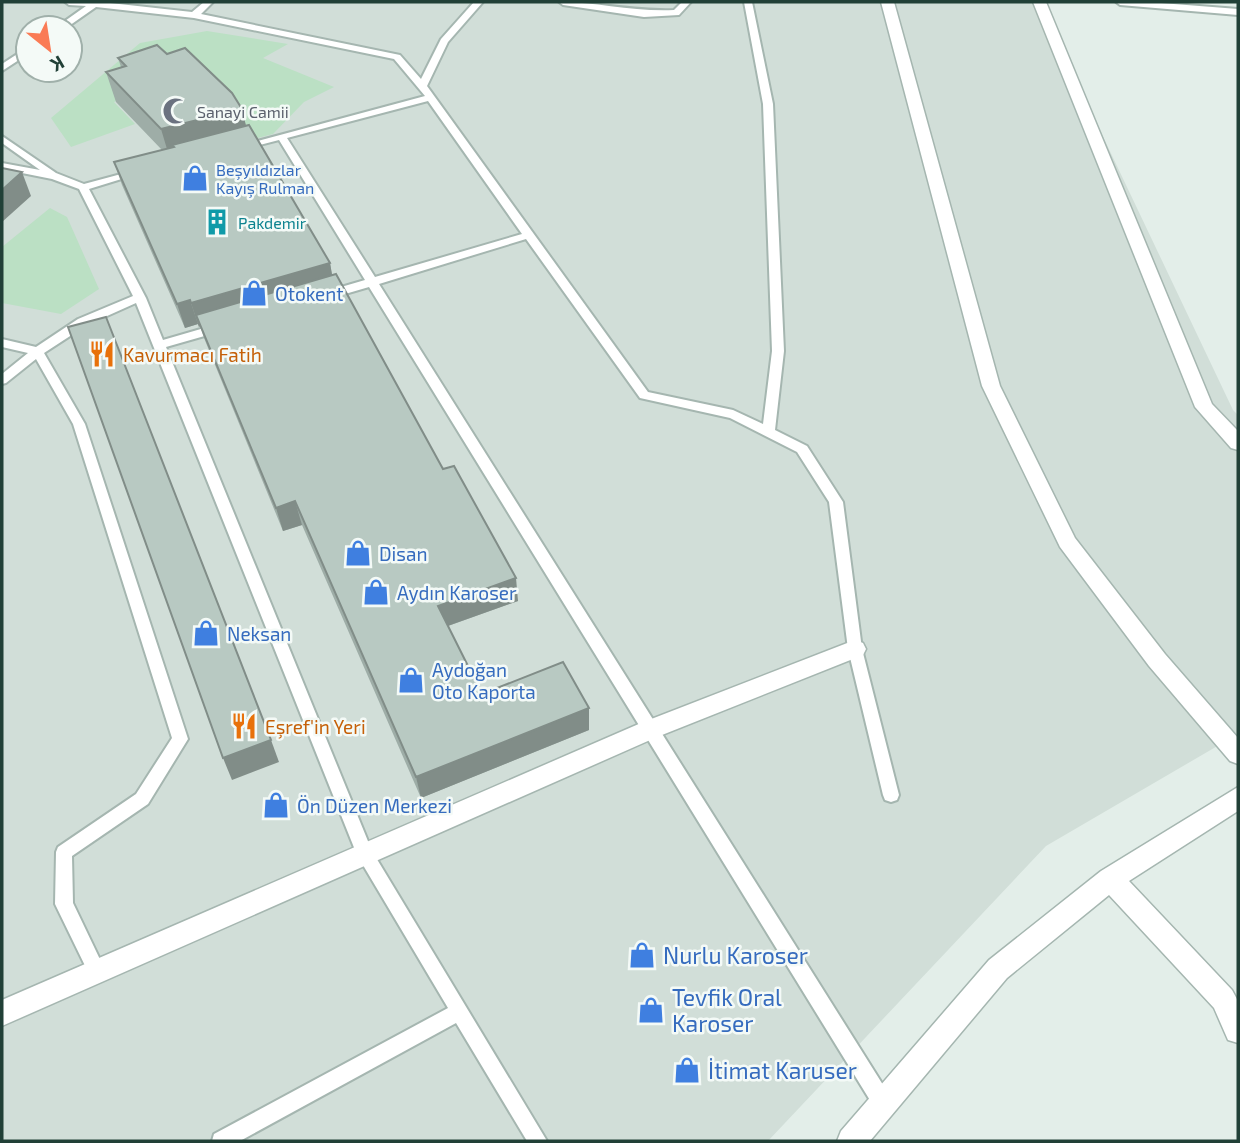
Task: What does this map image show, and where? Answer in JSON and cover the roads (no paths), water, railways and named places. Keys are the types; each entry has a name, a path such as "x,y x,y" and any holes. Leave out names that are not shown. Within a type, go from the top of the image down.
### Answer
{"street":[{"path":"887,2 991,386 1067,542 1157,660 1238,754"},
{"path":"1039,2 1204,407 1238,443"},
{"path":"2,1013 649,730 855,649"},
{"path":"850,1141 998,969 1110,879 1238,797"},
{"path":"1110,879 1223,999 1238,1030"}],"lane":[{"path":"69,2 194,15 397,57 422,86 644,395 733,414 802,449 836,502 855,649 891,795"},
{"path":"194,15 209,2"},
{"path":"422,86 444,41 479,2"},
{"path":"563,2 644,14 676,13 687,2"},
{"path":"748,2 768,104 778,351 768,432"},
{"path":"1120,2 1238,12"},
{"path":"228,150 430,98"},
{"path":"281,136 883,1103"},
{"path":"2,139 55,176"},
{"path":"2,166 55,176 83,187 149,170"},
{"path":"83,187 140,298 365,855 538,1141"},
{"path":"318,298 529,234"},
{"path":"2,380 63,331 95,314 140,298"},
{"path":"159,345 225,326"},
{"path":"2,343 37,351 79,424 180,739 142,799 64,852 64,904 97,972"},
{"path":"221,1141 460,1012"}],"place":[{"name":"Sanayi Camii","path":"176,111"},
{"name":"Beşyıldızlar Kayış Rulman","path":"195,178"},
{"name":"Pakdemir","path":"217,222"},
{"name":"Otokent","path":"254,293"},
{"name":"Kavurmacı Fatih","path":"102,354"},
{"name":"Disan","path":"358,553"},
{"name":"Aydın Karoser","path":"376,592"},
{"name":"Neksan","path":"206,633"},
{"name":"Aydoğan Oto Kaporta","path":"411,680"},
{"name":"Eşref'in Yeri","path":"244,726"},
{"name":"Ön Düzen Merkezi","path":"276,805"},
{"name":"Nurlu Karoser","path":"642,955"},
{"name":"Tevfik Oral Karoser","path":"651,1010"},
{"name":"İtimat Karuser","path":"687,1070"}]}
